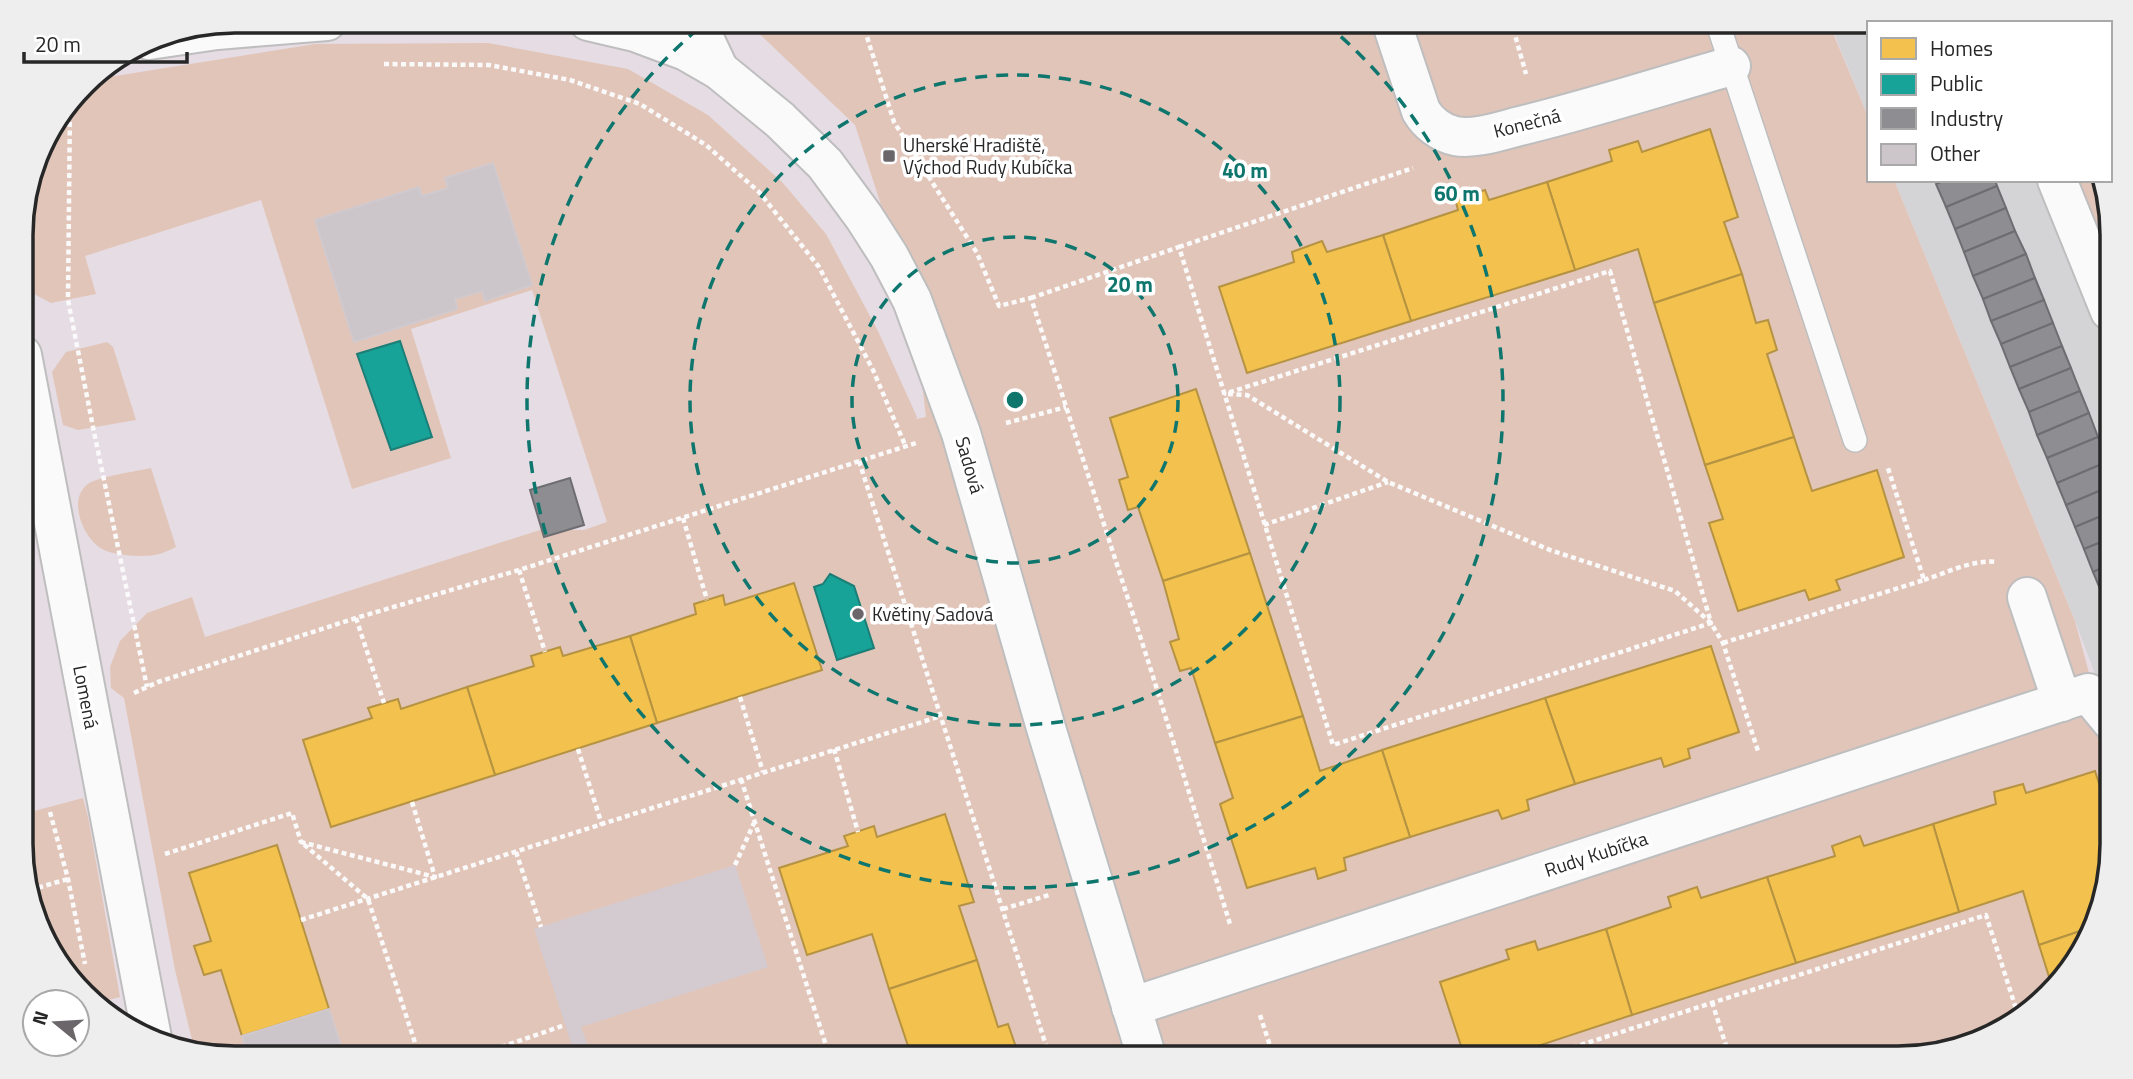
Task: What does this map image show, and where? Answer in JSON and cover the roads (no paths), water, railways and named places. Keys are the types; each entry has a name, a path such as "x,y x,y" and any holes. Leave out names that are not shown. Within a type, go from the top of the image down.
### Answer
{"street":[{"name":"Konečná","path":"1395,33 1421,111 1434,126 1454,136 1491,133 1540,121 1731,66"},
{"name":"Sadová","path":"640,34 686,51 719,70 780,120 825,164 889,256 912,300 961,433 1046,728 1143,1045"},
{"path":"702,34 719,70"},
{"path":"2058,182 2100,286"},
{"name":"Lomená","path":"34,473 150,1026"},
{"path":"2027,597 2062,702"},
{"name":"Rudy Kubíčka","path":"1131,1007 2088,693 2100,708"}],"lane":[{"path":"1721,33 1855,440"}],"place":[{"name":"Uherské Hradiště, Východ Rudy Kubíčka","path":"889,156"},
{"name":"Květiny Sadová","path":"858,614"}]}
